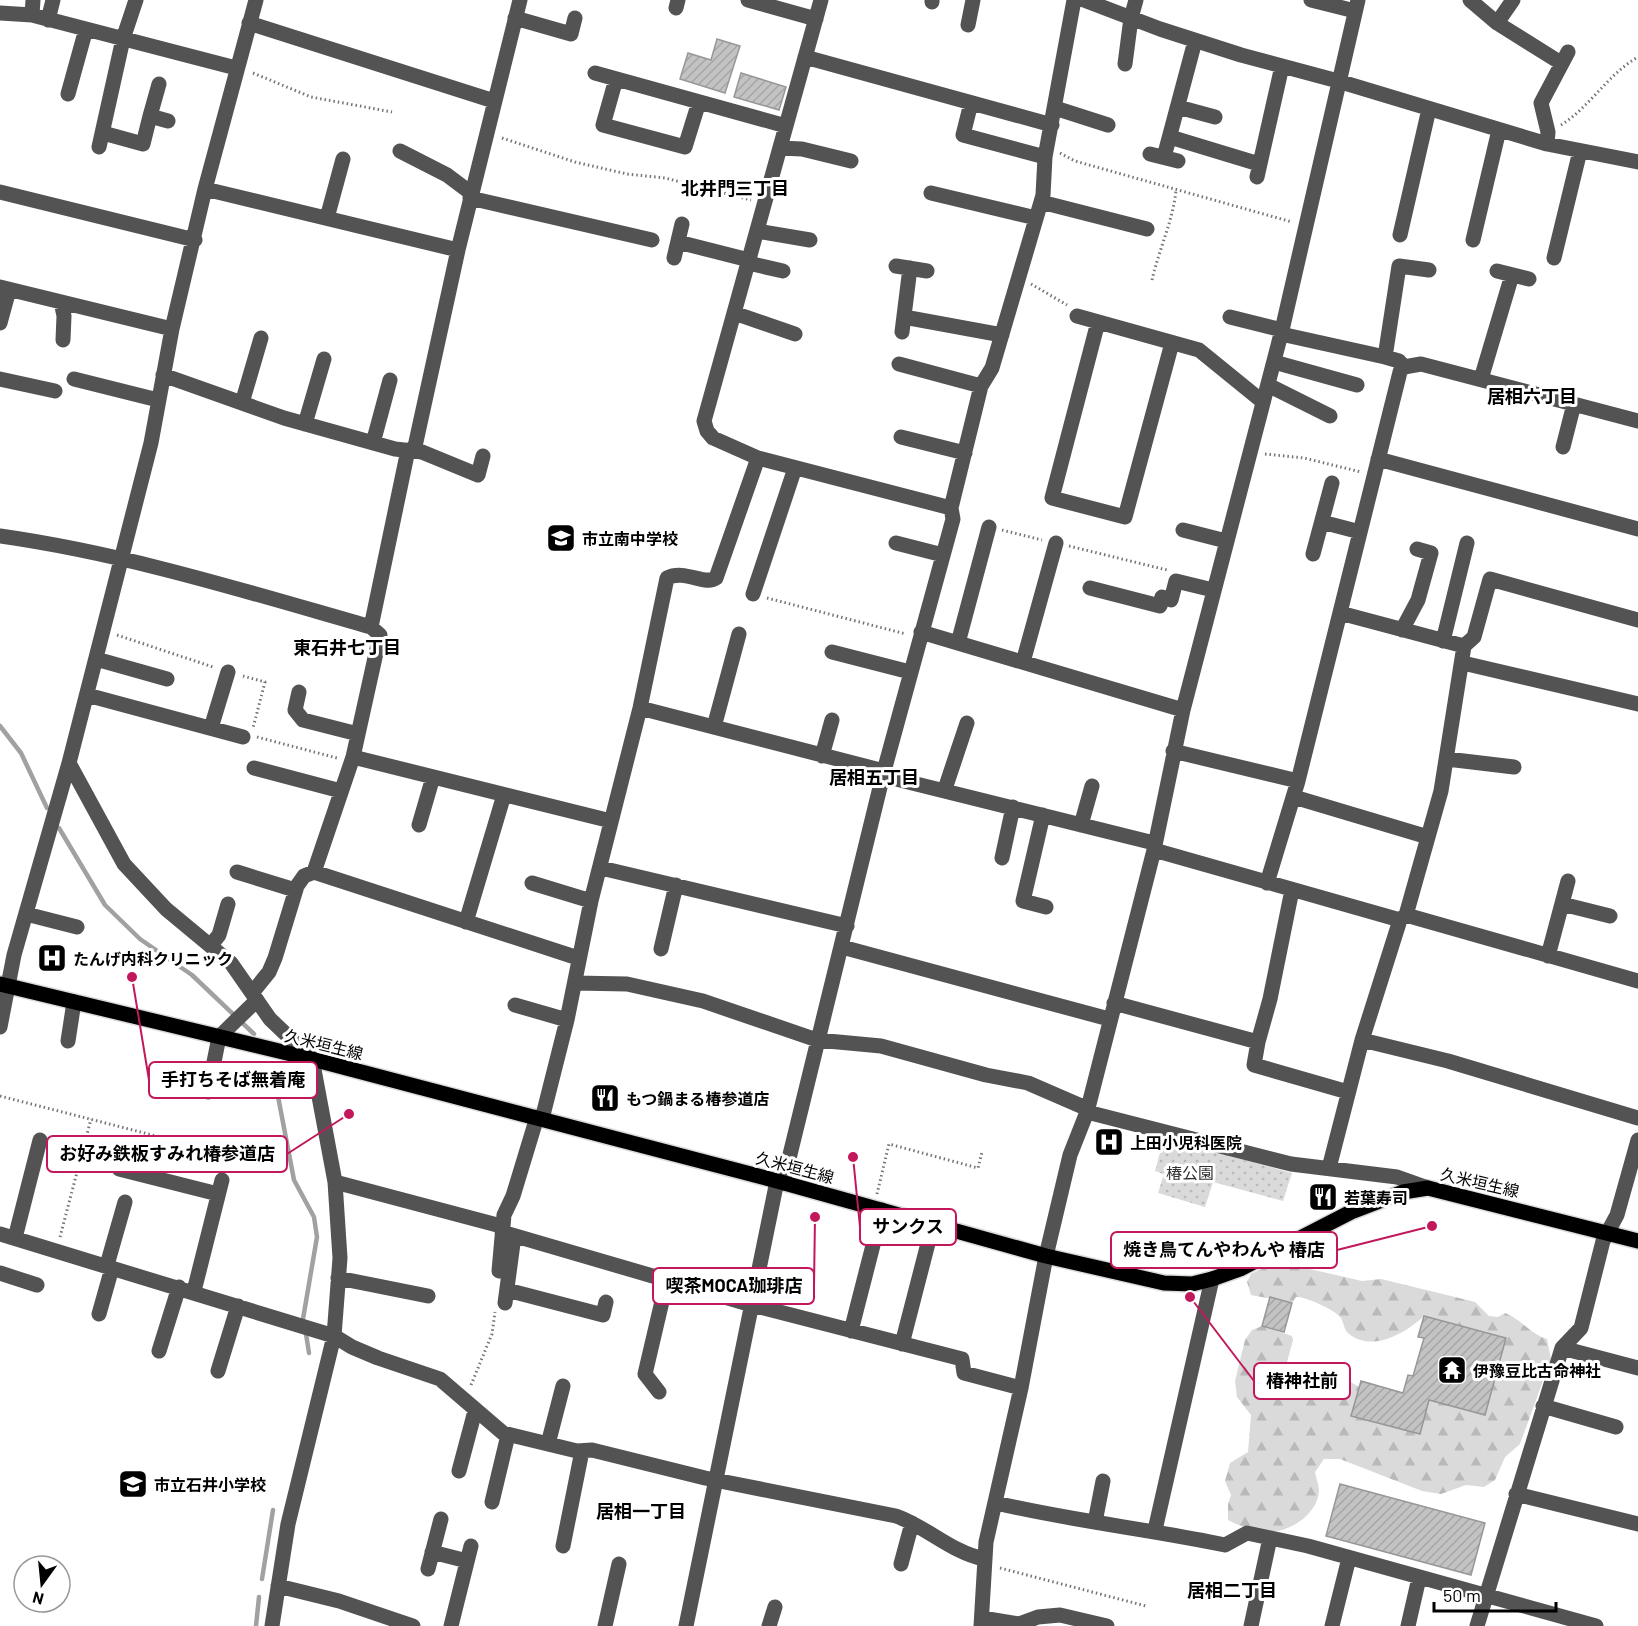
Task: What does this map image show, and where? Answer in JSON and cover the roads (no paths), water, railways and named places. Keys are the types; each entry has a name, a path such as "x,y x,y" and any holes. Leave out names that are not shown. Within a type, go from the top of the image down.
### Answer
{"main road":[{"name":"久米垣生線","path":"4,985 312,1059 780,1182 1046,1256 1164,1282 1192,1284 1212,1279 1240,1269 1351,1212 1403,1192 1428,1188 1638,1241"}],"street":[{"path":"48,20 53,0"},
{"path":"136,0 123,39 101,140 143,144 159,84"},
{"path":"0,1027 4,985 87,695 151,443 172,329 195,240 205,189 256,0"},
{"path":"371,627 470,196 520,0"},
{"path":"748,0 816,19"},
{"path":"821,0 704,420 707,431 713,438 758,458 951,508"},
{"path":"968,25 973,0"},
{"path":"686,1626 752,1305 780,1182 842,947 910,672 953,519 951,508 981,386 993,368 1041,202 1046,152 1074,0"},
{"path":"1084,0 1195,41 1338,81 1429,110 1499,130 1547,136 1580,151 1638,162"},
{"path":"1125,64 1131,18 1136,0"},
{"path":"1107,1626 1060,1615 1038,1617 1019,1624 982,1624 984,1561 1046,1256 1070,1155 1087,1110 1154,847 1183,710 1282,332 1356,6 1311,0"},
{"path":"1470,0 1497,23 1565,57 1541,103 1547,136"},
{"path":"1497,23 1513,0"},
{"path":"0,13 32,8 48,20 236,68"},
{"path":"516,18 571,34 575,18"},
{"path":"249,23 494,101"},
{"path":"68,94 86,29"},
{"path":"1164,157 1195,41"},
{"path":"805,57 1052,125"},
{"path":"1170,137 1258,171 1282,66"},
{"path":"595,74 786,126"},
{"path":"616,79 603,125 685,147 699,102"},
{"path":"971,103 963,135 1046,152"},
{"path":"1178,107 1215,117"},
{"path":"1054,108 1108,125"},
{"path":"1400,235 1429,110"},
{"path":"150,116 168,121"},
{"path":"1473,240 1499,130"},
{"path":"780,148 802,149 851,161"},
{"path":"400,151 447,175 470,196 548,224 623,242 652,240"},
{"path":"1554,258 1553,232 1580,151"},
{"path":"407,173 415,158"},
{"path":"327,218 343,159"},
{"path":"205,189 458,249"},
{"path":"0,192 195,240"},
{"path":"931,193 1036,218"},
{"path":"1041,202 1147,229"},
{"path":"674,258 682,224"},
{"path":"757,231 810,240"},
{"path":"678,242 783,271"},
{"path":"1385,357 1399,266 1429,270"},
{"path":"927,271 903,267 903,325 1002,335"},
{"path":"1481,379 1505,273 1529,279"},
{"path":"0,323 4,289 172,329"},
{"path":"62,302 65,330 63,340"},
{"path":"734,313 795,334"},
{"path":"1077,316 1199,350 1263,402"},
{"path":"1230,317 1399,361 1404,367"},
{"path":"1098,322 1052,498 1125,517 1172,343"},
{"path":"242,403 261,338"},
{"path":"305,424 324,359"},
{"path":"1274,362 1357,385"},
{"path":"899,364 981,386"},
{"path":"1404,367 1421,364 1637,418"},
{"path":"1267,883 1294,797 1398,378 1404,367"},
{"path":"163,375 305,424 373,443 411,450 478,475 483,456"},
{"path":"0,379 55,391"},
{"path":"74,379 158,400"},
{"path":"373,443 390,380"},
{"path":"1268,385 1330,416"},
{"path":"1563,447 1574,404"},
{"path":"901,437 965,453"},
{"path":"499,1271 506,1231 567,1020 591,900 640,708 667,578 676,573 710,581 716,578 758,458"},
{"path":"1378,459 1638,529"},
{"path":"753,594 795,468"},
{"path":"1313,554 1332,483"},
{"path":"1322,522 1360,532"},
{"path":"958,643 989,527"},
{"path":"1183,530 1226,541"},
{"path":"0,536 122,557 371,627 380,634 353,757 315,872"},
{"path":"896,543 943,555"},
{"path":"1023,662 1056,543"},
{"path":"1443,641 1467,543"},
{"path":"1402,630 1418,600 1431,553 1417,549"},
{"path":"1329,1168 1362,1040 1428,837 1446,759 1464,646 1474,637 1490,579 1638,620"},
{"path":"1090,588 1160,606 1162,597 1171,600 1176,581 1214,590"},
{"path":"1340,613 1464,646"},
{"path":"714,727 739,634"},
{"path":"920,635 958,643 1183,710"},
{"path":"832,652 910,672"},
{"path":"96,659 167,679"},
{"path":"1463,663 1638,704"},
{"path":"211,728 228,672"},
{"path":"299,692 295,710 303,720 358,734"},
{"path":"87,695 243,737"},
{"path":"640,708 1081,825 1292,890 1638,981"},
{"path":"822,756 832,720"},
{"path":"945,789 967,723"},
{"path":"1173,751 1298,781"},
{"path":"353,757 611,821"},
{"path":"1446,759 1514,767"},
{"path":"69,763 124,864 166,909 239,972 270,1019 312,1059 335,1182 340,1258 334,1336 288,1524 272,1626"},
{"path":"254,768 341,791"},
{"path":"419,825 433,777"},
{"path":"1081,825 1092,786"},
{"path":"466,921 504,795"},
{"path":"1294,797 1428,837"},
{"path":"1002,858 1013,807"},
{"path":"1043,815 1023,901 1047,907"},
{"path":"601,868 847,926"},
{"path":"237,872 295,890"},
{"path":"208,1092 219,1037 255,997 276,958 295,890 304,876 315,872 578,958"},
{"path":"1548,956 1568,881"},
{"path":"532,884 591,900"},
{"path":"661,950 676,885"},
{"path":"1292,890 1254,1065 1348,1092"},
{"path":"210,945 219,935 228,904"},
{"path":"1562,904 1610,916"},
{"path":"26,914 77,927"},
{"path":"842,947 1109,1019"},
{"path":"575,983 627,984 702,1001 817,1040 881,1046 986,1075 1028,1083 1087,1110 1291,1164 1397,1177 1428,1188"},
{"path":"68,1041 74,1002"},
{"path":"1114,1003 1258,1041"},
{"path":"515,1005 567,1020"},
{"path":"1362,1040 1448,1061 1638,1118"},
{"path":"40,1140 7,1236 334,1336 378,1358 440,1379 475,1411 508,1435 582,1451 592,1450 716,1480 880,1512 912,1522 961,1552 984,1561"},
{"path":"1477,1626 1484,1596 1562,1348 1581,1328 1603,1241 1617,1215 1637,1144"},
{"path":"119,1169 220,1187 186,1289 159,1351"},
{"path":"335,1182 752,1305 962,1359 964,1373 1021,1388"},
{"path":"99,1314 125,1202"},
{"path":"851,1331 878,1209"},
{"path":"902,1344 933,1224"},
{"path":"506,1231 502,1301 603,1315 606,1302"},
{"path":"0,1273 37,1285"},
{"path":"338,1278 428,1296"},
{"path":"1155,1530 1212,1279"},
{"path":"659,1392 645,1374 667,1280"},
{"path":"218,1371 238,1306"},
{"path":"1562,1348 1638,1368"},
{"path":"548,1444 563,1386"},
{"path":"1543,1406 1616,1427"},
{"path":"459,1471 475,1411"},
{"path":"492,1502 508,1435"},
{"path":"563,1546 582,1451"},
{"path":"1095,1522 1103,1481"},
{"path":"1516,1494 1638,1524"},
{"path":"996,1503 1052,1516 1155,1530 1225,1545 1247,1533 1349,1558 1596,1626"},
{"path":"428,1569 441,1519"},
{"path":"901,1564 912,1522"},
{"path":"1251,1626 1270,1538"},
{"path":"451,1626 471,1546"},
{"path":"432,1552 467,1561"},
{"path":"1332,1626 1349,1558"},
{"path":"605,1626 619,1564"},
{"path":"1408,1626 1419,1578"},
{"path":"278,1586 339,1601 413,1626"},
{"path":"770,1626 775,1607"}],"waterway":[{"path":"0,726 21,753 47,808"},
{"path":"59,828 105,905 140,939 192,975 254,1034"},
{"path":"272,1065 294,1180 314,1217 317,1237 303,1319"},
{"path":"306,1334 309,1353"},
{"path":"262,1579 273,1510"},
{"path":"256,1626 259,1597"}],"place":[{"name":"市立南中学校","path":"561,538"},
{"name":"たんげ内科クリニック","path":"52,958"},
{"name":"手打ちそば無着庵","path":"132,977"},
{"name":"もつ鍋まる椿参道店","path":"605,1098"},
{"name":"お好み鉄板すみれ椿参道店","path":"349,1114"},
{"name":"上田小児科医院","path":"1109,1142"},
{"name":"サンクス","path":"853,1157"},
{"name":"若葉寿司","path":"1323,1197"},
{"name":"喫茶MOCA珈琲店","path":"815,1217"},
{"name":"焼き鳥てんやわんや 椿店","path":"1432,1226"},
{"name":"椿神社前","path":"1190,1297"},
{"name":"伊豫豆比古命神社","path":"1452,1370"},
{"name":"市立石井小学校","path":"133,1484"}],"district":[{"name":"北井門三丁目","path":"735,188"},
{"name":"居相六丁目","path":"1532,396"},
{"name":"東石井七丁目","path":"347,647"},
{"name":"居相五丁目","path":"874,777"},
{"name":"居相一丁目","path":"641,1511"},
{"name":"居相二丁目","path":"1232,1590"}],"park label":[{"name":"椿公園","path":"1190,1172"}]}
